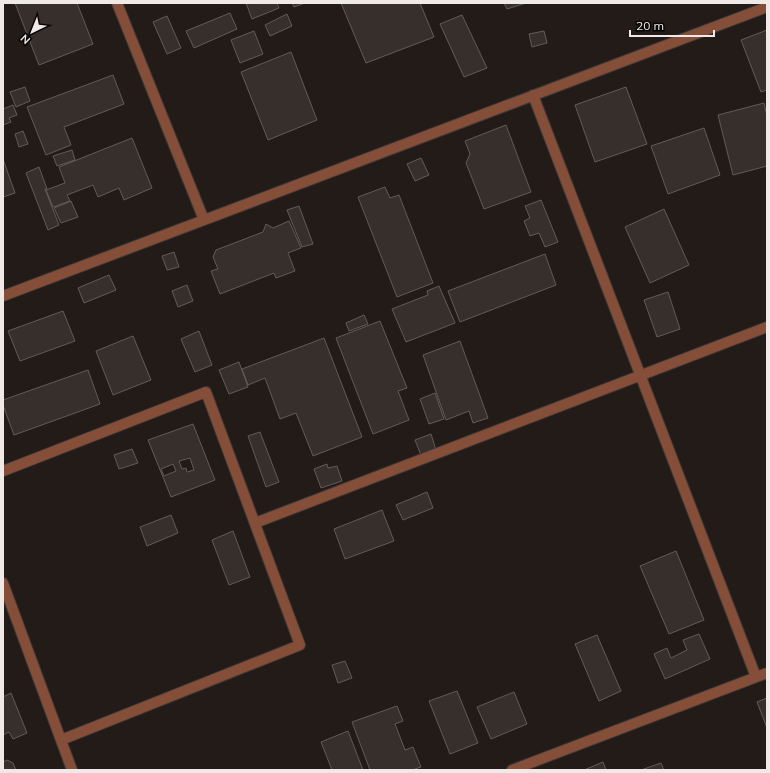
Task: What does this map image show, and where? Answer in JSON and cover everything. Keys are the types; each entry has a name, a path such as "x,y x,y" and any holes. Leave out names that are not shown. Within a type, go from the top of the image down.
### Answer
{"street":[{"path":"117,3 204,220"},
{"path":"3,296 767,7"},
{"path":"533,95 756,677"},
{"path":"255,523 767,327"},
{"path":"3,471 206,392 300,645 61,740"},
{"path":"3,583 72,770"},
{"path":"512,770 767,673"}],"building":[{"path":"15,3 77,3 93,44 39,65"},
{"path":"246,3 277,3 279,8 252,19"},
{"path":"292,3 305,3 294,7"},
{"path":"341,3 420,3 434,37 366,63"},
{"path":"504,3 526,3 507,9"},
{"path":"230,13 237,29 194,48 186,31"},
{"path":"287,14 292,26 270,36 265,25"},
{"path":"462,15 487,68 464,77 440,24"},
{"path":"167,16 181,48 167,54 153,22"},
{"path":"767,30 767,90 761,92 741,40"},
{"path":"254,31 263,54 240,63 231,40"},
{"path":"544,31 547,43 532,47 529,34"},
{"path":"291,52 317,120 268,140 241,72"},
{"path":"113,75 124,104 64,127 71,145 46,155 27,107"},
{"path":"25,87 30,101 16,107 10,92"},
{"path":"626,87 647,144 595,162 575,105"},
{"path":"764,103 767,116 767,166 733,175 718,115"},
{"path":"13,105 17,115 9,118 11,122 3,125 3,109"},
{"path":"506,125 531,192 484,209 466,163 470,154 465,141"},
{"path":"704,128 720,175 668,194 651,146"},
{"path":"23,131 28,144 19,147 15,134"},
{"path":"132,138 152,188 124,200 119,188 98,197 93,185 67,195 70,201 53,207 46,190 65,183 59,167"},
{"path":"72,150 75,160 57,166 53,156"},
{"path":"421,158 429,175 415,181 407,164"},
{"path":"3,159 15,193 3,197"},
{"path":"39,167 47,189 45,189 59,225 48,230 26,173"},
{"path":"385,187 390,198 399,195 433,283 397,297 358,197"},
{"path":"541,200 558,242 545,247 539,233 530,236 524,221 530,218 525,206"},
{"path":"71,201 78,217 61,223 54,208"},
{"path":"299,206 313,244 302,247 287,210"},
{"path":"664,209 689,265 650,283 625,227"},
{"path":"289,221 301,248 288,253 295,271 276,278 274,273 220,294 211,271 218,269 213,257 216,250 263,232 266,224 273,228"},
{"path":"174,252 179,267 167,270 162,256"},
{"path":"545,254 556,285 460,322 448,291"},
{"path":"109,275 116,290 84,303 78,288"},
{"path":"187,285 193,301 178,307 172,291"},
{"path":"439,286 455,323 406,342 392,309 428,295 427,291"},
{"path":"668,292 680,329 657,337 644,300"},
{"path":"63,311 75,341 20,361 8,331"},
{"path":"364,315 368,324 349,331 346,323"},
{"path":"380,321 407,388 398,391 409,420 373,434 336,338"},
{"path":"199,331 212,365 195,372 181,339"},
{"path":"133,336 151,380 113,395 96,351"},
{"path":"324,338 362,437 313,456 296,413 280,419 265,378 248,385 242,369"},
{"path":"460,341 488,418 473,423 469,411 446,420 423,355"},
{"path":"239,362 248,387 229,394 219,370"},
{"path":"88,370 100,404 14,435 3,405 3,400"},
{"path":"435,393 444,419 429,424 420,399"},
{"path":"193,424 215,480 171,497 148,440","holes":["190,458 194,470 187,472 186,468 182,469 179,461","173,464 176,471 164,476 161,469"]},
{"path":"260,432 279,482 266,487 248,436"},
{"path":"431,434 436,450 421,455 415,440"},
{"path":"132,449 138,463 119,469 114,455"},
{"path":"327,464 328,468 337,466 342,481 321,488 314,469"},
{"path":"427,492 433,508 403,520 396,505"},
{"path":"382,510 394,541 345,559 334,529"},
{"path":"171,515 178,533 147,546 140,527"},
{"path":"233,531 250,577 229,585 212,540"},
{"path":"676,551 704,620 669,634 640,566"},
{"path":"699,634 710,659 665,679 654,654 667,648 671,658 687,650 683,640"},
{"path":"597,635 621,691 599,701 575,644"},
{"path":"345,661 352,678 338,683 332,665"},
{"path":"457,691 478,743 450,754 429,701"},
{"path":"514,692 527,724 491,739 477,707"},
{"path":"11,693 27,733 13,739 9,732 3,735 3,697"},
{"path":"767,698 767,728 757,702"},
{"path":"397,706 403,721 395,724 405,750 413,747 421,767 412,770 370,770 352,722"},
{"path":"348,731 363,770 332,770 321,742"},
{"path":"7,760 13,763 16,770 3,770 3,762"},
{"path":"603,762 606,770 584,770"},
{"path":"661,763 664,770 641,770"}]}
